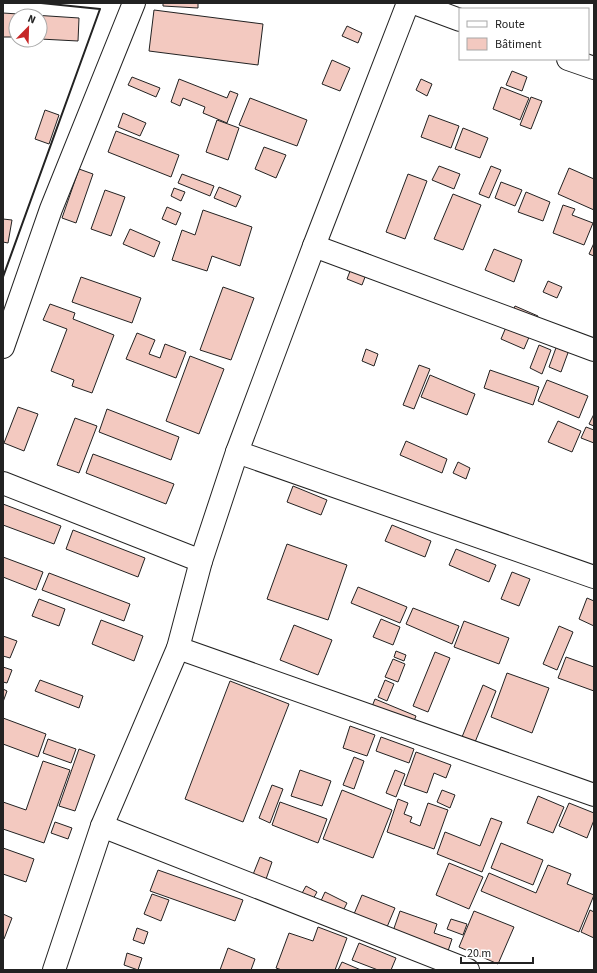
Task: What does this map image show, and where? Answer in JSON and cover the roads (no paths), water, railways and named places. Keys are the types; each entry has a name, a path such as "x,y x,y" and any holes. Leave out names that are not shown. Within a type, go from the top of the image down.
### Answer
{"street":[{"path":"3,348 51,209 134,3"},
{"path":"54,970 102,826 178,648 201,561 236,452 408,3"},
{"path":"414,3 459,20"},
{"path":"571,60 594,68"},
{"path":"314,246 594,350"},
{"path":"236,452 594,577"},
{"path":"3,483 201,561"},
{"path":"178,648 594,795"},
{"path":"102,826 468,970"}]}
